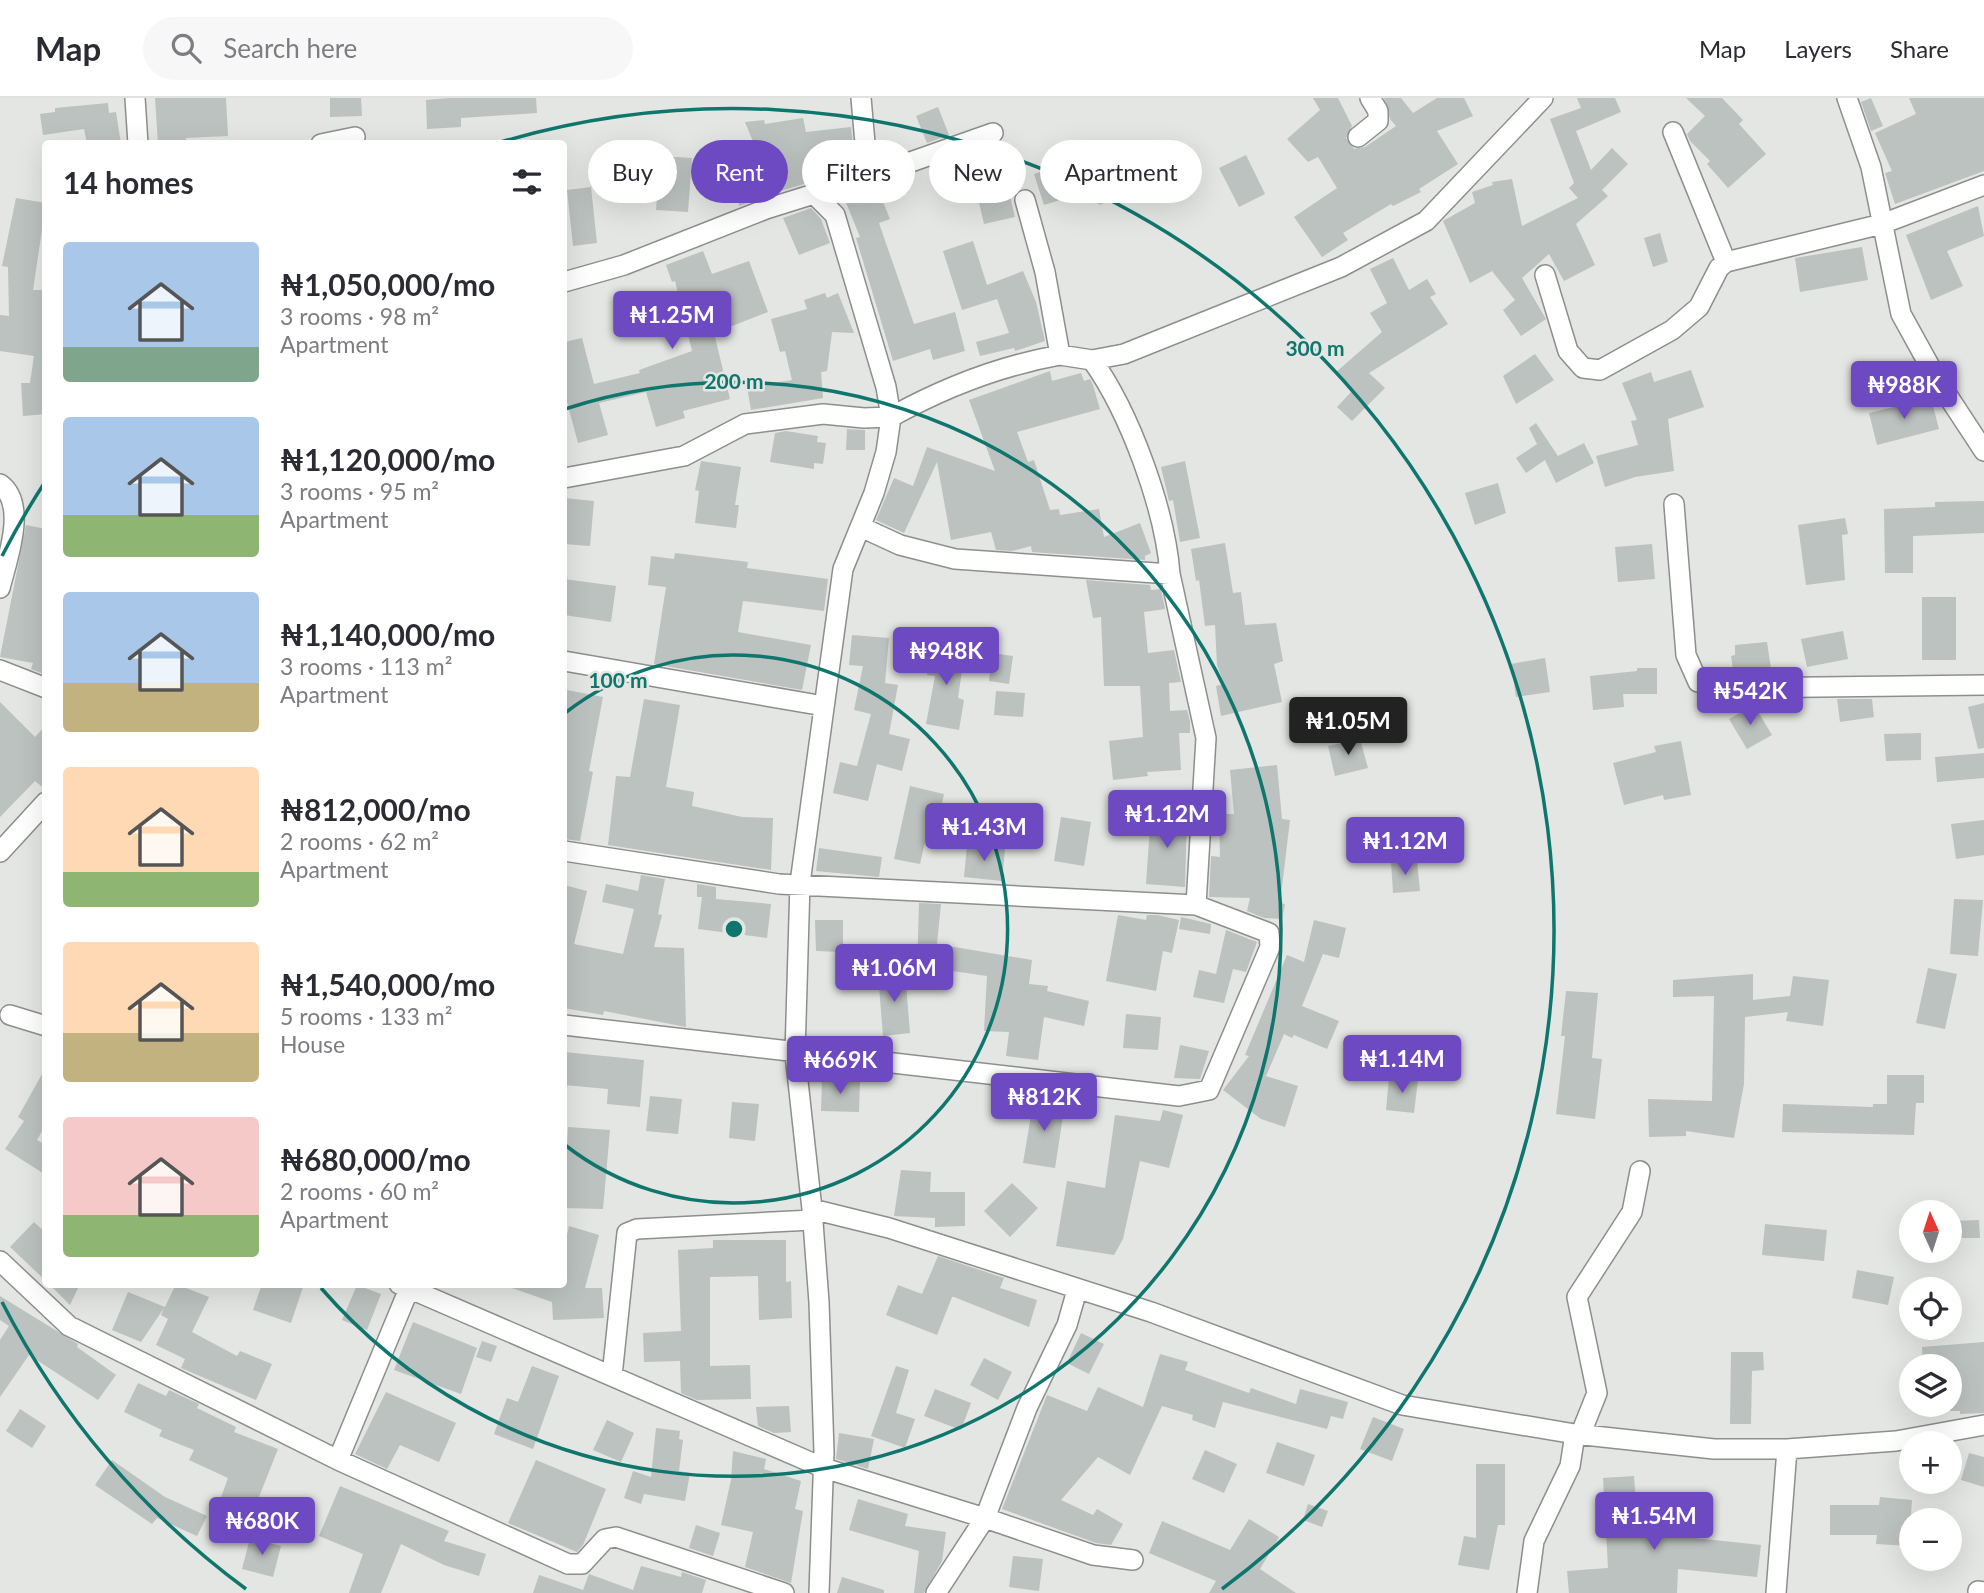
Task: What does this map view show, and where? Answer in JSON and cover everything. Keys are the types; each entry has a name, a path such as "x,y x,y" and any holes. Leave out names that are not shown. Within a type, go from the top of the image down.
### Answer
{"street":[{"path":"135,98 138,140"},
{"path":"861,98 865,140"},
{"path":"1359,138 1378,121 1378,111 1370,98"},
{"path":"567,477 684,456 745,424 823,414 864,418 891,417 940,390 1015,363 1060,355 1093,360 1124,354 1341,267 1426,221 1543,98"},
{"path":"1847,98 1871,167 1901,314 1938,381 1984,451"},
{"path":"1673,132 1726,262"},
{"path":"915,160 993,133"},
{"path":"340,140 355,137"},
{"path":"1545,275 1568,351 1583,368 1600,370 1672,330 1699,307 1718,268 1726,262 1882,224 1984,185"},
{"path":"567,281 624,265 766,209 802,200"},
{"path":"819,1593 824,1468 812,1214 795,1054 800,883 843,569 861,527 886,452 891,417 886,387 835,215 823,203"},
{"path":"1025,203 1045,272 1060,355"},
{"path":"1093,360 1113,389 1136,446 1168,552 1170,574 1206,738 1196,905"},
{"path":"0,484 11,495 15,515 0,588"},
{"path":"1674,504 1686,655 1698,682 1726,688 1984,685"},
{"path":"861,527 900,545 954,559 1170,574"},
{"path":"567,662 824,706"},
{"path":"0,670 42,686"},
{"path":"0,852 42,809"},
{"path":"567,850 779,884 1196,905 1269,933 1270,939 1270,947 1209,1090 1197,1095 1179,1096 795,1054 567,1025"},
{"path":"10,1015 42,1025"},
{"path":"1527,1593 1534,1541 1570,1466 1578,1434 1597,1393 1577,1297 1632,1212 1640,1171"},
{"path":"612,1376 627,1233 637,1229 812,1214 889,1228 1151,1312 1402,1405 1578,1434 1714,1449 1787,1450 1896,1441 1984,1425"},
{"path":"0,1261 69,1326 338,1460 568,1564 582,1564 605,1539 616,1537 784,1593"},
{"path":"338,1460 406,1288"},
{"path":"412,1288 824,1468 1093,1555 1133,1560"},
{"path":"936,1593 985,1518 1027,1408 1067,1325 1077,1290"},
{"path":"1776,1593 1787,1450"}],"building":[{"path":"155,98 226,98 228,136 158,140"},
{"path":"330,98 361,98 362,116 330,117"},
{"path":"536,98 537,113 461,118 461,127 427,129 426,100"},
{"path":"1313,98 1338,98 1352,126 1346,138 1354,149 1365,147 1396,126 1390,119 1384,98 1401,98 1413,113 1437,98 1464,98 1473,116 1437,131 1458,164 1419,189 1421,192 1393,206 1391,204 1343,233 1348,240 1322,257 1294,217 1337,188 1318,157 1308,162 1287,139 1320,110"},
{"path":"1577,98 1615,98 1621,112 1576,131 1591,170 1612,148 1628,164 1602,190 1608,196 1576,224 1595,265 1564,281 1549,254 1522,278 1546,319 1521,336 1503,310 1515,300 1492,271 1470,283 1443,221 1475,203 1472,192 1493,185 1492,182 1512,179 1522,226 1578,198 1569,188 1574,183 1550,119 1581,108"},
{"path":"1686,98 1722,98 1743,120 1739,124 1766,154 1728,188 1707,164 1710,161 1690,141 1687,134 1705,116"},
{"path":"1871,98 1883,126 1871,131 1861,102"},
{"path":"1909,98 1984,98 1984,171 1895,204 1885,173 1892,171 1875,133 1916,114"},
{"path":"108,103 109,113 116,112 120,140 86,140 84,129 43,135 40,114 55,112 55,108"},
{"path":"938,107 949,135 929,140 927,143 916,116"},
{"path":"803,118 806,132 851,127 852,140 802,140 802,185 788,189 788,140 752,140 745,122 764,120 765,124"},
{"path":"1246,155 1265,194 1239,207 1219,168"},
{"path":"677,157 691,158 688,212 656,210 657,203 677,203"},
{"path":"1040,172 1040,193 1034,174"},
{"path":"588,187 588,203 593,203 597,243 573,246 567,190"},
{"path":"16,198 42,202 42,230 33,290 42,290 42,414 23,416 21,383 30,383 34,356 0,351 0,315 9,316 8,267 2,266"},
{"path":"846,203 884,203 890,219 879,223 914,324 955,312 965,351 933,360 930,349 893,361 856,238 860,237"},
{"path":"979,203 1012,203 1015,217 984,224"},
{"path":"1978,206 1984,236 1947,251 1963,286 1931,300 1906,235"},
{"path":"811,208 821,219 830,243 799,255 783,218"},
{"path":"1660,233 1668,262 1653,267 1644,238"},
{"path":"973,241 987,285 1023,271 1036,302 1045,341 1015,351 1014,348 980,356 976,342 1009,333 997,299 962,310 943,251"},
{"path":"1862,247 1868,280 1800,292 1795,258"},
{"path":"703,251 712,274 749,261 768,312 714,333 730,399 683,411 685,418 656,427 646,392 599,403 608,435 578,443 567,402 567,341 582,338 594,384 640,373 639,370 692,351 675,281 672,282 666,265"},
{"path":"1393,258 1409,290 1427,279 1436,294 1430,297 1448,324 1369,373 1385,388 1352,421 1337,407 1351,392 1335,373 1382,332 1370,313 1387,303 1370,269"},
{"path":"825,293 827,298 838,293 854,333 832,332 827,371 821,372 823,398 751,410 747,387 792,380 785,351 780,352 771,319 807,309 804,300"},
{"path":"1535,354 1554,380 1516,404 1503,376"},
{"path":"1691,370 1704,407 1668,419 1674,471 1635,477 1605,487 1596,456 1638,445 1631,421 1637,420 1622,383 1651,372 1654,382"},
{"path":"1050,371 1052,381 1081,373 1084,381 1090,379 1100,409 1017,432 1028,462 1034,460 1050,510 1059,509 1060,515 1099,509 1104,537 1140,523 1151,553 1145,556 1145,560 1032,552 1031,546 1012,551 996,550 991,532 951,540 937,462 904,533 876,520 894,478 913,486 927,447 995,471 969,400"},
{"path":"1931,398 1939,429 1877,445 1869,413"},
{"path":"1536,423 1558,456 1584,443 1594,463 1556,483 1545,460 1526,473 1516,458 1537,444 1529,428"},
{"path":"847,429 865,430 865,450 846,450"},
{"path":"786,431 818,436 817,442 826,443 823,464 814,463 814,469 770,462 775,433"},
{"path":"701,461 741,467 735,505 739,505 736,528 695,523 699,491 695,490"},
{"path":"1185,461 1200,538 1180,542 1173,500 1169,501 1161,467"},
{"path":"1498,483 1506,513 1475,525 1465,493"},
{"path":"567,498 594,501 590,546 567,544"},
{"path":"1984,501 1984,533 1913,536 1913,573 1885,573 1884,509 1935,507 1935,502"},
{"path":"1845,518 1848,534 1842,535 1845,580 1806,585 1798,525"},
{"path":"26,525 42,528 42,673 31,669 33,663 0,657"},
{"path":"1225,543 1233,593 1241,592 1245,625 1276,623 1283,661 1274,664 1282,702 1221,716 1216,686 1224,684 1217,665 1215,625 1205,626 1199,580 1196,581 1191,549"},
{"path":"1652,544 1655,579 1618,582 1615,547"},
{"path":"675,553 748,562 747,568 828,579 824,611 743,601 738,632 811,645 802,690 654,664 666,587 648,585 651,556 674,559"},
{"path":"567,579 616,586 611,622 567,615"},
{"path":"1086,580 1150,585 1151,590 1161,589 1165,609 1144,612 1148,653 1174,650 1181,682 1169,683 1170,711 1187,710 1190,721 1190,733 1179,733 1181,770 1147,772 1148,776 1113,780 1109,741 1143,737 1140,686 1104,686 1101,617 1093,618"},
{"path":"1922,597 1956,597 1956,660 1922,660"},
{"path":"1843,631 1848,659 1807,667 1801,639"},
{"path":"852,635 889,638 885,683 898,685 889,734 910,739 902,771 877,764 868,801 833,793 840,762 857,766 871,714 854,710 863,666 849,665"},
{"path":"1767,642 1772,675 1734,676 1731,656 1735,655 1735,645"},
{"path":"931,645 965,650 958,698 964,700 959,730 926,724 935,676 927,675"},
{"path":"992,653 1013,656 1009,684 989,681"},
{"path":"1545,658 1550,692 1516,697 1511,664"},
{"path":"1637,668 1657,668 1657,694 1623,694 1624,707 1593,710 1590,676 1637,671"},
{"path":"567,690 603,697 589,771 593,772 580,841 567,839"},
{"path":"996,691 1025,693 1023,717 994,715"},
{"path":"644,699 680,705 666,787 694,792 692,806 742,817 773,818 771,870 608,845 616,776 630,777"},
{"path":"1837,699 1872,699 1874,717 1840,722"},
{"path":"0,702 35,737 42,729 42,787 35,781 0,817"},
{"path":"1984,703 1984,748 1978,749 1968,707"},
{"path":"1754,705 1772,735 1747,749 1729,719"},
{"path":"1921,733 1921,760 1886,761 1884,734"},
{"path":"1360,739 1368,768 1335,776 1328,746"},
{"path":"1681,741 1691,795 1664,800 1663,795 1624,805 1613,763 1656,752 1654,746"},
{"path":"1984,753 1984,778 1937,782 1935,757"},
{"path":"1277,765 1282,819 1290,820 1280,903 1285,904 1282,919 1264,918 1247,911 1250,898 1209,897 1211,856 1220,857 1219,814 1234,814 1230,770"},
{"path":"910,786 944,794 937,827 929,825 920,864 894,859"},
{"path":"1151,812 1187,815 1185,887 1146,884"},
{"path":"1061,817 1091,822 1084,866 1054,861"},
{"path":"1984,820 1984,855 1956,859 1951,824"},
{"path":"967,845 1005,849 1002,881 964,877"},
{"path":"819,848 882,857 879,877 816,871"},
{"path":"1417,860 1420,891 1393,893 1391,862"},
{"path":"641,875 665,879 658,914 662,915 654,947 684,948 686,1027 604,1011 603,1015 567,1009 567,886 587,891 574,944 623,954 634,909 602,902 606,884 638,891"},
{"path":"697,884 716,887 716,899 771,904 767,938 698,929 702,897 697,897"},
{"path":"1954,899 1983,900 1978,956 1950,954"},
{"path":"919,903 941,904 937,944 1032,960 1029,984 1048,986 1047,991 1089,1001 1084,1026 1044,1017 1038,1060 1006,1056 1009,1032 984,1031 987,976 939,969 938,973 917,971"},
{"path":"1118,915 1146,920 1147,915 1157,915 1179,920 1172,953 1163,951 1156,991 1106,981"},
{"path":"1181,917 1211,924 1210,934 1179,929"},
{"path":"815,920 843,920 843,952 816,951"},
{"path":"1314,920 1346,928 1339,958 1323,954 1302,1006 1339,1021 1327,1049 1294,1035 1292,1038 1284,1034 1266,1076 1298,1086 1285,1127 1261,1119 1223,1090 1249,1056 1245,1055 1287,955 1304,962"},
{"path":"1226,930 1257,942 1246,972 1233,969 1224,1003 1193,997 1199,970 1216,974"},
{"path":"1928,968 1957,974 1945,1029 1916,1023"},
{"path":"905,972 910,1033 883,1036 878,974"},
{"path":"1753,974 1753,1000 1790,996 1793,976 1829,980 1823,1026 1786,1021 1788,1012 1745,1017 1744,1084 1734,1138 1686,1131 1686,1136 1649,1137 1648,1099 1712,1101 1714,996 1673,997 1673,980"},
{"path":"1566,991 1598,993 1592,1058 1602,1059 1595,1119 1556,1114 1565,1036 1561,1036"},
{"path":"1126,1014 1161,1017 1158,1050 1123,1048"},
{"path":"1180,1045 1209,1051 1200,1079 1174,1078"},
{"path":"567,1052 644,1060 640,1107 607,1104 608,1089 567,1085"},
{"path":"42,1074 42,1131 37,1140 42,1143 42,1172 5,1149 24,1121 18,1117"},
{"path":"1887,1075 1924,1075 1924,1103 1916,1103 1914,1135 1782,1132 1783,1104 1873,1107 1873,1104 1887,1104"},
{"path":"1389,1077 1418,1080 1414,1113 1386,1110"},
{"path":"822,1079 860,1080 859,1112 821,1111"},
{"path":"650,1096 682,1099 678,1134 646,1131"},
{"path":"1034,1098 1065,1103 1055,1168 1023,1163"},
{"path":"732,1102 759,1104 755,1141 729,1138"},
{"path":"1163,1110 1183,1115 1169,1168 1140,1161 1123,1239 1114,1255 1056,1246 1067,1181 1105,1188 1115,1115 1160,1121"},
{"path":"568,1127 610,1130 603,1209 567,1208"},
{"path":"901,1170 931,1172 930,1192 965,1192 965,1226 935,1227 935,1218 894,1216"},
{"path":"1012,1183 1038,1208 1010,1237 984,1211"},
{"path":"1979,1220 1980,1238 1962,1238 1962,1221"},
{"path":"34,1222 42,1229 42,1277 10,1247"},
{"path":"1765,1224 1827,1230 1824,1261 1762,1255"},
{"path":"569,1226 599,1235 585,1288 602,1288 604,1318 553,1320 552,1302 512,1288 567,1288"},
{"path":"713,1240 786,1240 786,1282 791,1281 792,1318 759,1320 758,1276 710,1277 710,1366 750,1365 751,1399 697,1400 681,1393 680,1361 644,1362 643,1333 681,1331 678,1250 713,1248"},
{"path":"938,1256 1004,1278 1000,1288 1037,1300 1029,1327 954,1297 937,1335 886,1315 898,1285 922,1294"},
{"path":"1857,1270 1894,1277 1888,1305 1852,1298"},
{"path":"53,1288 78,1288 70,1305"},
{"path":"174,1288 186,1288 209,1297 192,1332 237,1356 240,1351 272,1364 256,1400 181,1368 185,1359 156,1345 168,1319 161,1315 164,1308 141,1342 112,1330 128,1292 165,1307"},
{"path":"261,1288 303,1288 291,1323 253,1310"},
{"path":"356,1288 365,1288 381,1294 367,1330 342,1320"},
{"path":"0,1296 78,1344 77,1347 116,1375 98,1400 29,1355 0,1397 0,1340 9,1326 0,1320"},
{"path":"413,1322 477,1348 461,1394 394,1370"},
{"path":"1081,1333 1104,1344 1089,1374 1067,1363"},
{"path":"482,1341 497,1346 491,1362 476,1357"},
{"path":"1984,1342 1984,1413 1962,1414 1962,1354 1922,1354 1922,1347"},
{"path":"1731,1352 1763,1352 1764,1370 1752,1371 1751,1424 1730,1424"},
{"path":"1160,1354 1188,1362 1185,1370 1249,1393 1251,1388 1296,1404 1300,1389 1348,1402 1343,1419 1331,1416 1327,1429 1223,1402 1215,1428 1192,1420 1193,1415 1162,1406 1130,1475 1098,1457 1061,1500 1093,1515 1097,1509 1123,1524 1111,1545 1096,1543 1002,1509 1047,1395 1087,1411 1098,1387 1143,1407"},
{"path":"984,1358 1012,1372 998,1400 970,1385"},
{"path":"532,1366 559,1376 533,1449 494,1434 507,1398 518,1402"},
{"path":"896,1366 909,1370 896,1413 915,1419 905,1448 871,1436"},
{"path":"138,1383 166,1396 169,1390 199,1404 197,1408 236,1427 234,1432 278,1449 253,1512 220,1500 228,1478 189,1460 194,1450 159,1436 162,1430 124,1412"},
{"path":"935,1389 971,1403 961,1430 924,1416"},
{"path":"386,1392 456,1423 439,1462 400,1445 387,1469 355,1454"},
{"path":"789,1406 791,1432 774,1433 758,1426 756,1407"},
{"path":"20,1409 46,1426 32,1448 6,1431"},
{"path":"1373,1417 1404,1429 1392,1461 1360,1449"},
{"path":"607,1420 634,1433 621,1462 593,1450"},
{"path":"656,1428 680,1431 679,1439 683,1440 679,1471 690,1473 685,1501 644,1494 641,1504 624,1498 633,1471 651,1477"},
{"path":"839,1433 874,1439 868,1469 836,1459"},
{"path":"1277,1442 1315,1455 1304,1486 1266,1473"},
{"path":"1205,1450 1237,1464 1224,1493 1192,1479"},
{"path":"733,1451 766,1459 764,1469 801,1481 795,1509 803,1511 791,1583 745,1567 753,1532 721,1525 731,1480"},
{"path":"1969,1453 1984,1457 1984,1487 1962,1480"},
{"path":"112,1460 165,1497 207,1516 197,1536 157,1518 152,1524 95,1485"},
{"path":"536,1460 606,1489 583,1545 577,1552 508,1523"},
{"path":"1476,1464 1505,1464 1505,1525 1498,1525 1489,1570 1458,1565 1464,1536 1476,1538"},
{"path":"1634,1476 1638,1532 1761,1545 1757,1577 1678,1569 1677,1593 1569,1593 1567,1571 1608,1568 1603,1478"},
{"path":"340,1486 449,1531 444,1541 486,1554 479,1576 444,1565 401,1544 381,1593 349,1593 363,1554 319,1536"},
{"path":"1880,1497 1912,1500 1911,1508 1899,1508 1899,1545 1876,1544 1877,1535 1830,1535 1830,1505 1879,1505"},
{"path":"858,1499 908,1514 905,1526 946,1532 942,1561 924,1593 914,1593 919,1551 849,1530"},
{"path":"1308,1504 1328,1511 1322,1527 1303,1520"},
{"path":"1249,1519 1279,1537 1260,1569 1296,1593 1209,1593 1216,1581 1149,1553 1162,1521 1230,1550"},
{"path":"696,1525 720,1533 713,1556 689,1548"},
{"path":"250,1538 281,1546 273,1577 242,1569"},
{"path":"1013,1556 1043,1559 1039,1591 1009,1587"},
{"path":"641,1566 681,1577 682,1572 706,1580 702,1593 533,1593 539,1575 583,1590 589,1574 633,1590"},
{"path":"842,1577 884,1590 884,1593 837,1593"}]}
